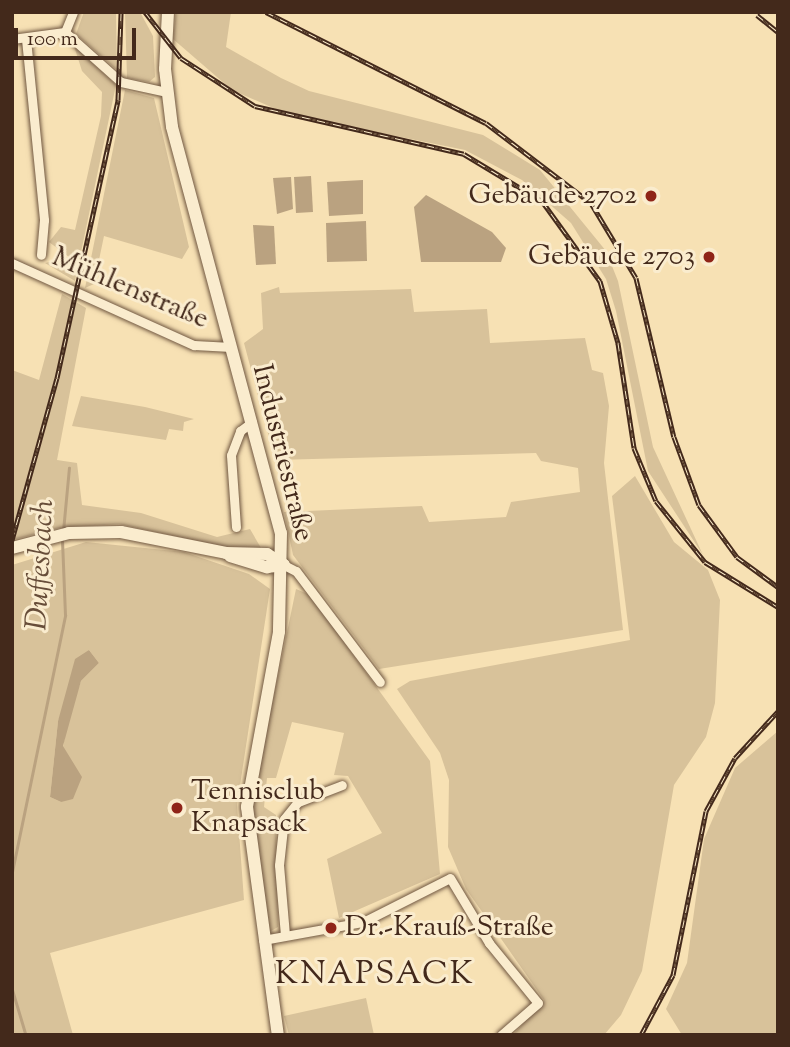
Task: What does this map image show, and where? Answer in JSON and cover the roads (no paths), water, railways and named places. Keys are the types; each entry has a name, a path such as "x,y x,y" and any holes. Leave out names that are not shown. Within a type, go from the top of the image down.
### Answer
{"main road":[{"name":"Industriestraße","path":"168,12 166,92 190,208 252,422 284,565 279,632 247,807 278,1035"},
{"path":"12,548 69,533 121,532 226,553 267,554 284,565"}],"street":[{"path":"65,32 73,12"},
{"path":"12,39 65,32"},
{"path":"65,32 121,82 166,92"},
{"path":"26,39 44,220 41,255"},
{"name":"Mühlenstraße","path":"12,263 194,345 231,347"},
{"path":"236,527 232,455 240,431 252,422"},
{"path":"284,565 296,571 380,682"},
{"path":"285,935 279,865 285,819 298,802 342,785"},
{"path":"263,940 363,922 450,878 535,1007 501,1035"}],"waterway":[{"name":"Duffesbach","path":"63,531 69,468"},
{"name":"Duffesbach","path":"12,872 65,615 62,541"},
{"path":"12,988 26,1035"}],"railway":[{"path":"12,540 57,378 118,100 121,12"},
{"path":"145,12 181,58 255,106 464,154 542,201 600,281 618,343 634,448 656,501 705,562 778,607"},
{"path":"266,12 486,123 591,203 636,278 674,437 699,505 737,557 778,587"},
{"path":"757,15 778,32"},
{"path":"641,1035 673,975 706,811 735,758 778,711"}],"place":[{"name":"Gebäude 2702","path":"651,196"},
{"name":"Gebäude 2703","path":"709,257"},
{"name":"Tennisclub Knapsack","path":"177,808"},
{"name":"Dr.-Krauß-Straße","path":"331,928"}],"district":[{"name":"KNAPSACK","path":"375,975"}]}
